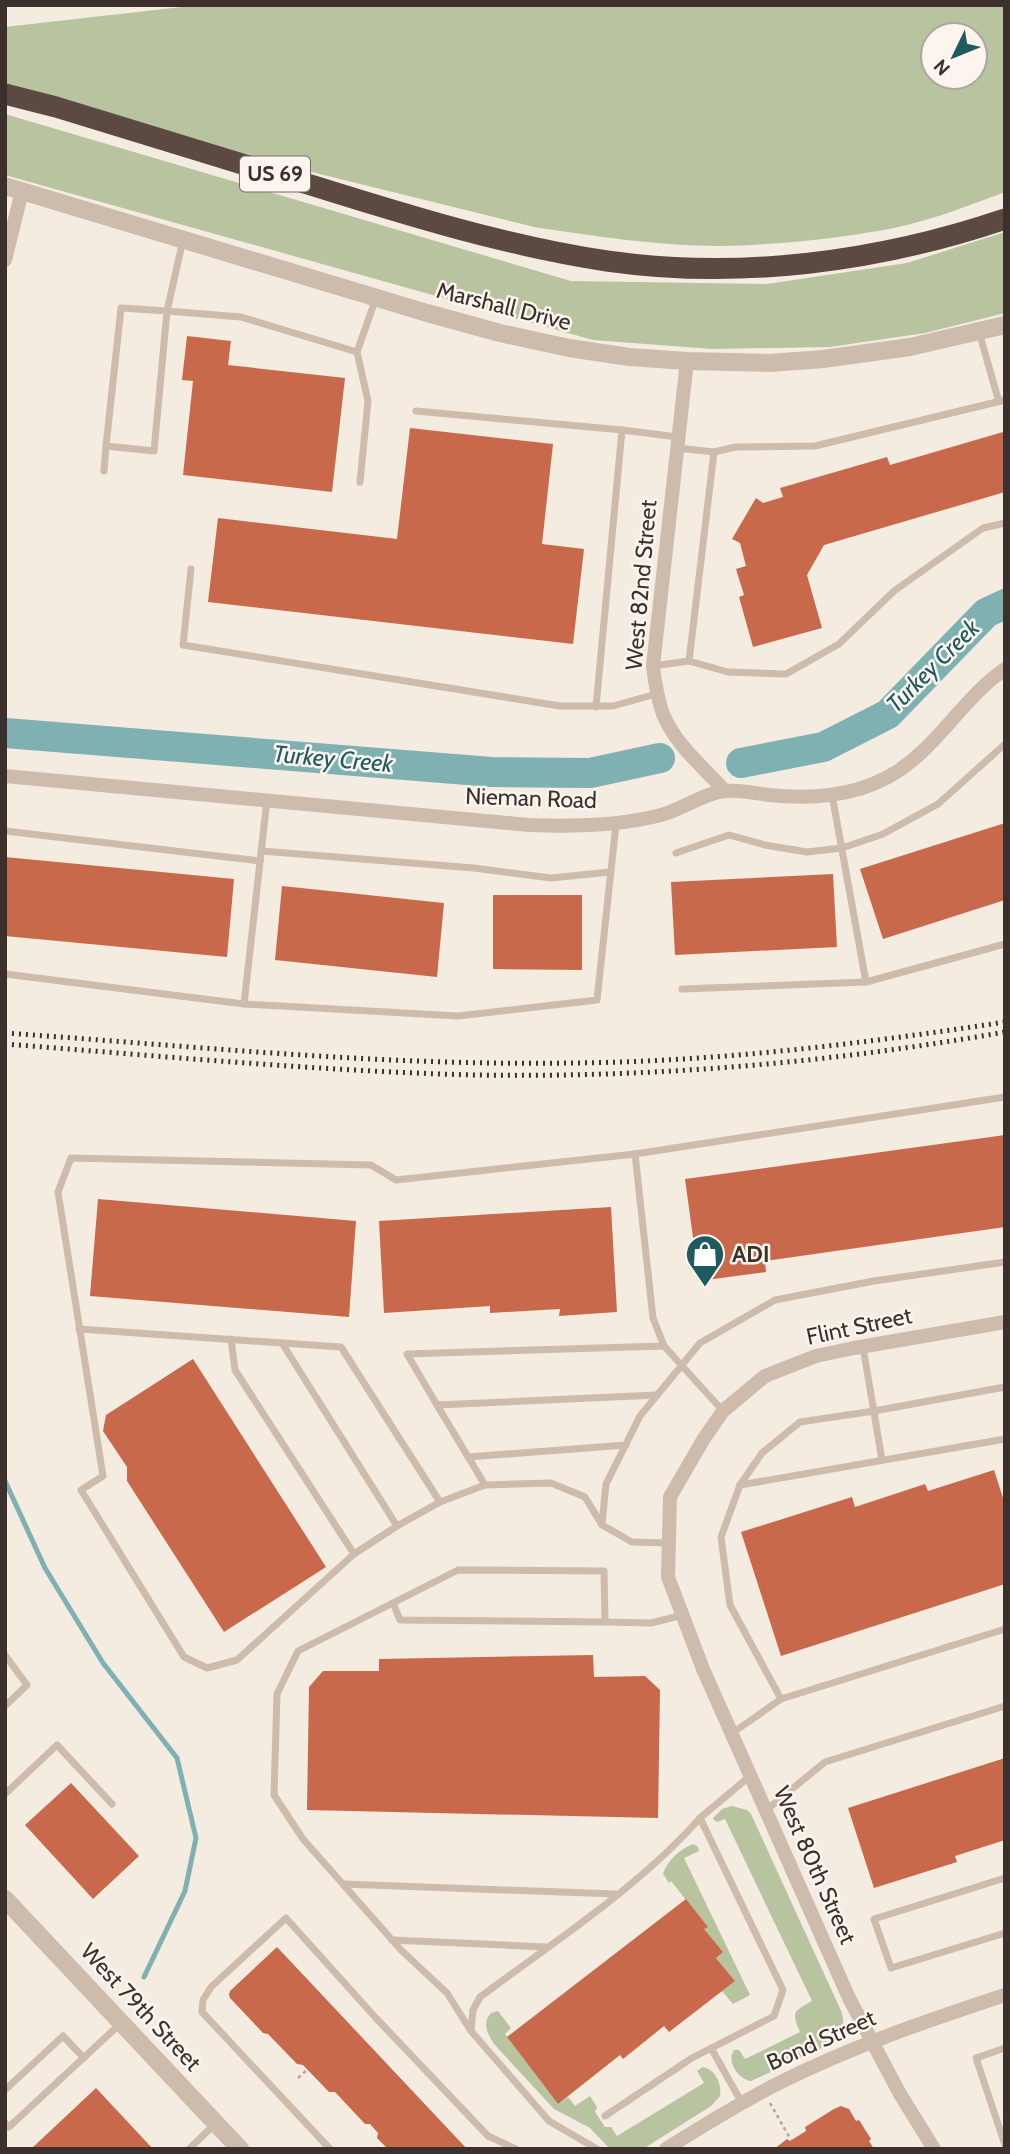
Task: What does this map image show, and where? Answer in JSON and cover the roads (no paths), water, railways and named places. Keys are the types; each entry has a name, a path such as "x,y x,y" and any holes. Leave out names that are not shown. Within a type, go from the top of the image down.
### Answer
{"highway":[{"name":"US 69","path":"5,94 56,107 418,218 547,250 609,261 677,267 790,265 903,248 960,234 1005,219"}],"street":[{"name":"Marshall Drive","path":"14,189 500,333 569,348 629,357 770,363 823,359 910,347 1005,325"},
{"path":"5,260 14,189"},
{"name":"West 82nd Street","path":"687,361 653,666 656,694 672,730 724,790"},
{"name":"Nieman Road","path":"5,776 529,825 572,827 616,824 663,815 724,790 792,797 832,795 856,790 886,778 907,764 936,738 1005,668"},
{"name":"Flint Street","path":"674,1591 668,1577 670,1497 723,1411 765,1376 816,1356 1005,1322"},
{"name":"West 80th Street","path":"674,1591 703,1669 849,1998 900,2094 934,2149"},
{"name":"West 79th Street","path":"5,1899 240,2149"},
{"name":"Bond Street","path":"666,2149 763,2091 837,2056 932,2019 1005,1995"}],"lane":[{"path":"106,446 154,452 167,311 183,239"},
{"path":"359,482 368,401 357,352 376,297"},
{"path":"104,471 121,308 241,317 357,352"},
{"path":"416,411 622,430 714,452 736,447 815,446 1002,401 979,331"},
{"path":"596,707 622,430"},
{"path":"689,661 714,452"},
{"path":"653,666 689,661 728,672 786,674 839,644 894,591 983,528 1005,523"},
{"path":"191,569 183,645 560,706 613,706 656,694"},
{"path":"676,853 729,835 765,845 807,852 842,848 883,834 938,804 1005,744"},
{"path":"832,795 866,982"},
{"path":"244,1004 267,800"},
{"path":"5,974 244,1004 458,1016 597,1000 616,824"},
{"path":"5,831 260,861"},
{"path":"261,851 474,868 551,878 610,872"},
{"path":"682,989 866,982 1005,944"},
{"path":"669,1542 632,1542 602,1525 585,1497 551,1483 485,1485 440,1502 355,1554 237,1660 206,1668 184,1657 81,1490 103,1476 58,1192 71,1158 371,1165 396,1180 635,1154 1005,1097"},
{"path":"635,1154 653,1318 664,1346 723,1411"},
{"path":"602,1525 606,1485 640,1416 700,1343 775,1300 874,1281 1005,1262"},
{"path":"79,1329 341,1347 440,1502"},
{"path":"231,1339 235,1370 355,1554"},
{"path":"282,1343 397,1526"},
{"path":"485,1485 407,1354 664,1346"},
{"path":"862,1346 882,1460"},
{"path":"781,1699 730,1605 721,1537 740,1485 761,1453 800,1422 1005,1387"},
{"path":"437,1405 657,1395"},
{"path":"740,1485 1005,1439"},
{"path":"468,1457 626,1445"},
{"path":"597,2149 550,2121 471,2031 447,1993 392,1940 303,1839 274,1795 277,1694 298,1651 458,1570 604,1571 605,1622"},
{"path":"393,1603 400,1620 651,1623 682,1615"},
{"path":"731,1734 781,1699 1005,1629"},
{"path":"5,1655 27,1685 5,1706"},
{"path":"765,1811 825,1762 1005,1706"},
{"path":"5,1794 57,1745 112,1804"},
{"path":"471,2031 473,2010 480,1997 617,1895 662,1856 699,1818 750,1776"},
{"path":"605,2116 711,2048 774,2016 783,1990 699,1818"},
{"path":"1005,1878 874,1919 891,1968 1005,1933"},
{"path":"343,1884 617,1895"},
{"path":"330,2149 202,2012 203,2000 211,1987 285,1918 488,2136 516,2149"},
{"path":"392,1940 547,1947"},
{"path":"5,2123 9,2127 121,2022"},
{"path":"5,2090 63,2036 84,2057"},
{"path":"711,2048 742,2103"},
{"path":"1005,2048 976,2058 1005,2145"},
{"path":"188,2149 216,2123"}],"waterway":[{"name":"Turkey Creek","path":"741,763 823,747 888,714 986,613 1005,604"},
{"name":"Turkey Creek","path":"5,733 492,772 590,773 660,758"},
{"path":"5,1481 45,1568 103,1663 177,1758 196,1838 185,1891 144,1977"}],"railway":[{"path":"5,1033 358,1058 569,1063 678,1059 787,1050 1005,1022"},
{"path":"5,1044 357,1070 541,1075 674,1071 807,1060 1005,1032"}],"place":[{"name":"ADI","path":"705,1288"}]}
